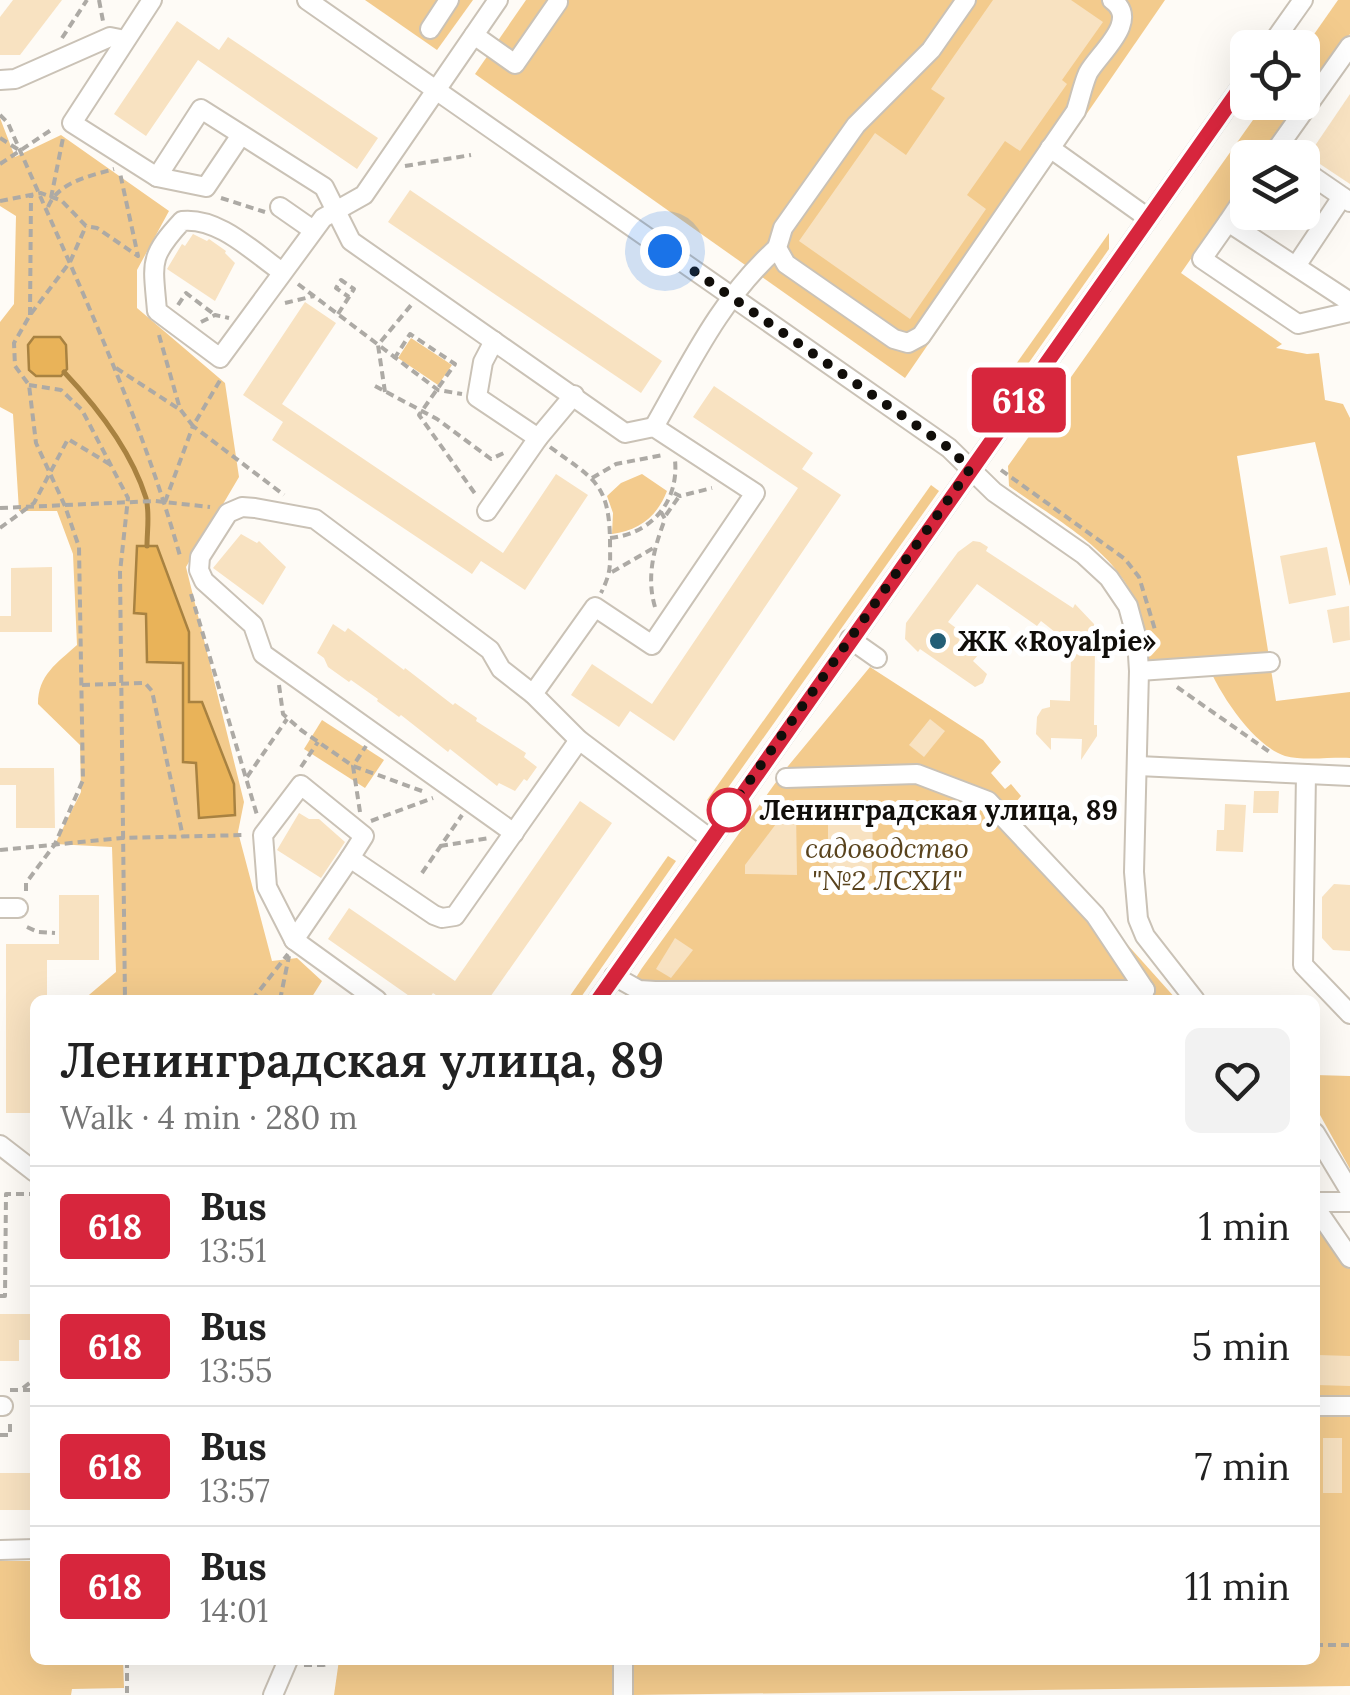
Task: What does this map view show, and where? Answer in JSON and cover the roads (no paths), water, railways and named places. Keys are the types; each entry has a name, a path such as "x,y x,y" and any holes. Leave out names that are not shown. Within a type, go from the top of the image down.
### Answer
{"street":[{"path":"152,0 72,122 122,162 157,177 206,188 241,135"},
{"path":"307,0 949,448 1001,497 1083,554 1109,578 1128,606 1137,639 1134,872 1138,919 1145,936 1191,995"},
{"path":"430,29 449,0"},
{"path":"282,272 211,223 182,221 157,248 153,265 156,310 220,358 323,218 364,195 498,0"},
{"path":"654,427 730,296 777,248 783,228 856,125 932,50 966,0"},
{"path":"777,248 786,264 894,340 908,344 921,336 1076,111 1088,73 1121,26 1123,15 1119,4 1112,0"},
{"path":"1281,30 1302,0"},
{"path":"474,35 515,64 558,2"},
{"path":"0,80 15,79 110,37 125,40"},
{"path":"1288,140 1350,46"},
{"path":"601,995 1230,103"},
{"path":"157,177 201,109 324,187 351,241 625,433 654,427 755,493 652,645 595,606 533,694"},
{"path":"1050,148 1148,218"},
{"path":"1296,266 1346,200 1320,182"},
{"path":"280,208 313,230"},
{"path":"1230,219 1202,259 1298,324 1350,312"},
{"path":"1228,222 1350,302"},
{"path":"494,341 483,362 476,396 538,438"},
{"path":"487,511 574,395"},
{"path":"514,833 262,654 253,625 204,581 199,570 200,557 228,513 242,507 316,519 490,650 500,670 533,694 579,740 710,838"},
{"path":"850,639 877,658"},
{"path":"1139,671 1270,662"},
{"path":"350,858 434,915 455,916 579,740"},
{"path":"1138,766 1350,776"},
{"path":"614,976 639,990 1145,990 1095,915 988,801 917,774 786,778"},
{"path":"1306,774 1303,965 1350,1014"},
{"path":"294,940 364,836 301,785 263,835 266,888 294,940 370,995"},
{"path":"1320,1140 1350,1191"},
{"path":"0,1145 30,1168"},
{"path":"1320,1204 1350,1202"},
{"path":"1320,1207 1350,1258"},
{"path":"1320,1406 1350,1406"},
{"path":"0,1550 30,1550"},
{"path":"273,1695 292,1665"},
{"path":"622,1665 622,1695"}],"waterway":[{"path":"64,372 101,415 132,463 147,504 147,546"}],"place":[{"name":"ЖК «Royalpie»","path":"938,641"},
{"name":"Ленинградская улица, 89","path":"729,810"}],"park label":[{"name":"садоводство \"№2 ЛСХИ\"","path":"887,864"}]}
